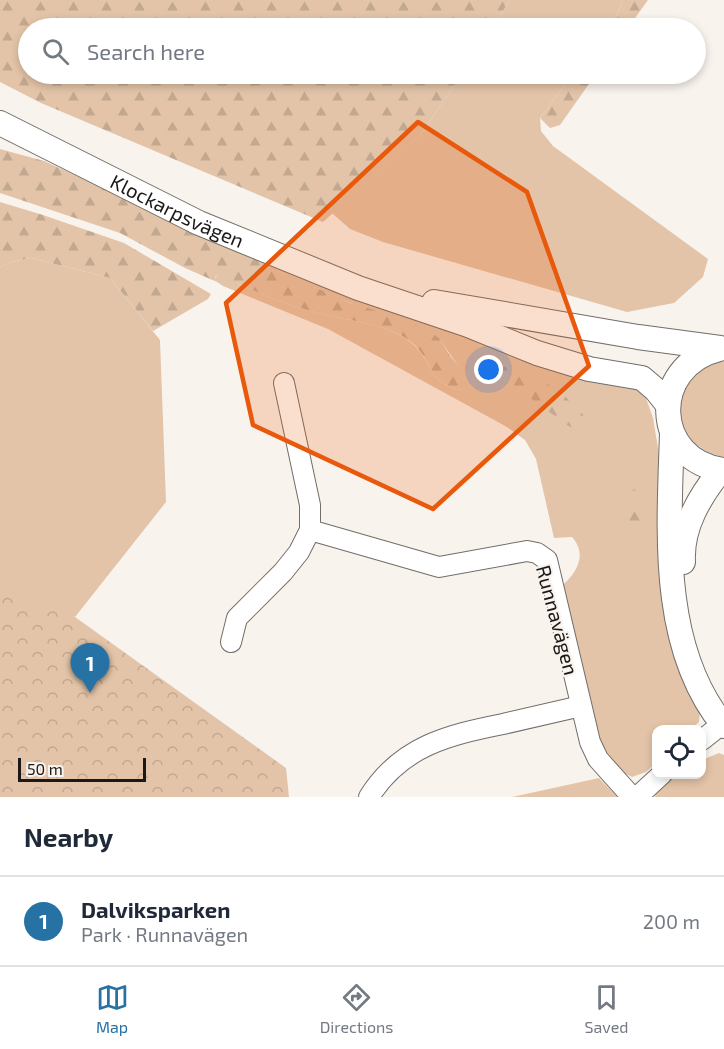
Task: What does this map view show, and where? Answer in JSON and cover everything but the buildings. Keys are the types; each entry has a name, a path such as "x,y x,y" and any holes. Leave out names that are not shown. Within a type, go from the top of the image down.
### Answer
{"street":[{"name":"Klockarpsvägen","path":"0,123 199,223 358,288"},
{"path":"358,288 638,337 722,348"},
{"path":"358,288 468,325 537,353 590,369 642,378 668,405"},
{"path":"706,737 723,725 705,701 688,663 678,627 670,553 672,433 668,419 668,405 674,382 684,368 697,357 722,348"},
{"path":"231,642 237,618 283,572 299,552 310,530 310,505 284,383"},
{"path":"672,433 684,451 692,458 701,464 723,470 704,492 688,522 682,558 688,621 705,701"},
{"name":"Runnavägen","path":"310,530 439,567 527,551 537,553 547,560 590,742 598,759 635,797 656,779"},
{"path":"369,797 381,780 401,761 450,735 581,706"}],"highlighted area":[{"path":"418,122 527,192 589,366 433,509 253,425 226,303"}],"green space":[{"path":"0,0 510,0 498,18 18,18 18,84 455,84 421,134 323,222 41,103 0,82"},
{"path":"510,0 623,0 615,18 498,18"},
{"path":"623,0 648,0 635,18 615,18"},
{"path":"455,84 566,84 540,118 541,131 553,146 708,259 703,277 674,303 627,312 383,242 350,229 332,213 421,134"},
{"path":"566,84 589,84 560,125 550,128 540,118"},
{"path":"0,149 44,161 276,263 278,271 350,303 395,316 427,330 439,338 450,356 469,378 470,386 460,390 441,381 435,376 418,348 389,330 290,305 239,284 220,272 215,277 217,282 185,268 120,233 0,193"},
{"path":"0,202 124,243 211,294 208,299 153,331 110,278 31,258 0,267"},
{"path":"31,258 110,278 160,340 166,502 75,617 0,602 0,267"},
{"path":"276,263 481,343 634,386 646,398 653,418 660,460 679,664 700,712 699,722 696,725 652,725 652,767 646,772 632,777 621,771 607,757 598,740 582,684 563,585 573,574 579,562 579,550 572,537 554,538 536,459 525,440 507,427 328,329 223,286 215,278 220,271 239,284 290,305 389,330 417,348 440,381 460,390 469,386 439,338 313,288 278,271"},
{"path":"724,359 724,457 706,451 691,440 681,424 679,404 692,374"},
{"path":"512,366 559,390 586,418 584,429 579,431 567,425 498,374 494,368"},
{"path":"634,489 647,501 642,527 635,527 623,516 623,496"},
{"path":"0,592 75,617 286,768 289,797 0,797"},
{"path":"719,753 724,755 724,797 655,797 662,785 672,779 706,779 706,758"},
{"path":"599,778 617,797 512,797"}],"place":[{"name":"Dalviksparken","path":"90,693"}]}
